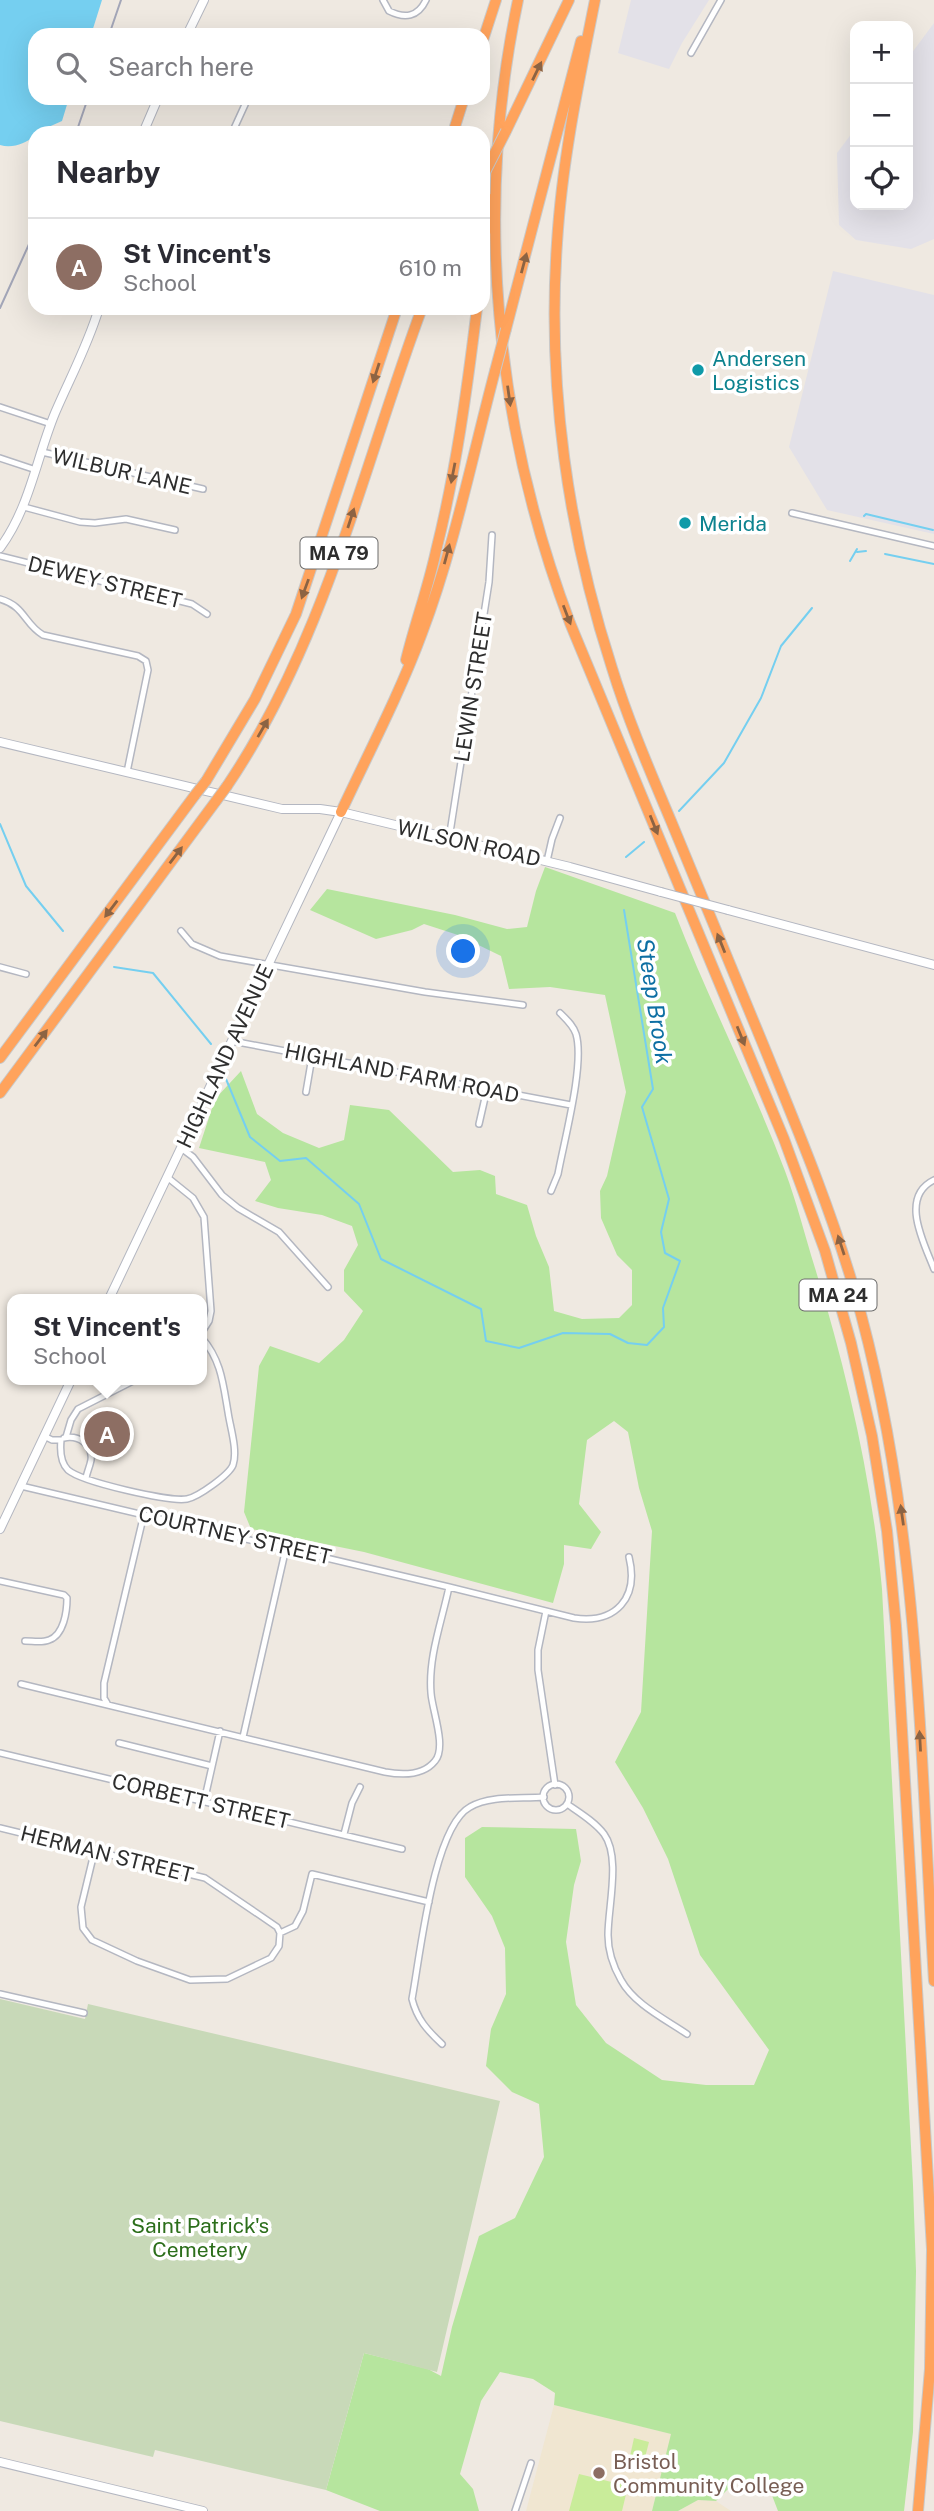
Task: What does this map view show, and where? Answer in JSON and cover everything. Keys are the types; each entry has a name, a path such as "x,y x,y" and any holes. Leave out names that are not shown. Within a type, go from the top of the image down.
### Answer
{"highway":[{"path":"487,28 496,0"},
{"name":"MA 24","path":"518,0 506,61 494,229 500,322 511,414 539,532 575,634 809,1206 845,1320 876,1459 890,1554 897,1638 931,2225 930,2369 918,2511"},
{"path":"490,159 539,65 569,0"},
{"path":"341,813 418,644 437,589 594,0"},
{"name":"MA 24","path":"594,0 564,171 555,265 557,384 571,503 591,596 618,688 816,1175 847,1265 872,1358 894,1464 909,1570 934,1981"},
{"path":"455,126 462,105"},
{"path":"490,208 502,132"},
{"name":"MA 79","path":"0,1058 206,780 255,699 296,614 395,315"},
{"name":"MA 79","path":"0,1093 227,786 282,693 316,618 420,315"},
{"path":"398,687 431,573 446,507 463,415 476,315"}],"main road":[{"path":"190,28 204,0"},
{"path":"147,126 155,105"},
{"path":"0,548 23,507 51,424 90,338 97,315"},
{"name":"WILSON ROAD","path":"0,742 282,809 320,809 341,813 547,862 934,965"},
{"name":"HIGHLAND AVENUE","path":"111,1294 341,813"},
{"path":"0,1529 69,1385"},
{"path":"0,2462 203,2511"}],"street":[{"path":"383,0 389,10 405,16 418,12 426,0"},
{"path":"691,53 721,0"},
{"path":"235,126 245,105"},
{"path":"0,407 51,424"},
{"name":"WILBUR LANE","path":"42,452 203,489"},
{"path":"0,458 36,470"},
{"path":"23,507 80,522 125,519 175,530"},
{"path":"792,513 934,546"},
{"path":"0,530 10,533"},
{"name":"LEWIN STREET","path":"449,839 489,582 492,535"},
{"name":"DEWEY STREET","path":"0,556 192,604 207,614"},
{"path":"0,599 16,605 43,635 138,656 146,661 148,670 127,772"},
{"path":"547,862 552,839 561,818"},
{"path":"181,931 192,944 216,955 425,992 523,1005"},
{"path":"0,967 26,974"},
{"path":"551,1191 558,1174 578,1067 578,1044 571,1023 560,1013"},
{"name":"HIGHLAND FARM ROAD","path":"232,1041 571,1105"},
{"path":"306,1092 312,1057"},
{"path":"479,1124 487,1089"},
{"path":"181,1148 193,1157 227,1199 275,1229 286,1239 328,1287"},
{"path":"167,1177 193,1198 205,1220 211,1313 207,1324"},
{"path":"934,1180 922,1190 915,1207 934,1269"},
{"path":"125,1385 78,1409 64,1438 61,1452 65,1465 71,1472 102,1484 183,1500 202,1493 231,1468 233,1446 223,1376 207,1345"},
{"path":"44,1436 52,1440 81,1440 89,1449 91,1459 86,1478"},
{"name":"COURTNEY STREET","path":"21,1486 587,1620 601,1618 621,1604 632,1584 629,1557"},
{"path":"107,1703 104,1698 104,1683 144,1514"},
{"path":"243,1737 286,1548"},
{"path":"0,1581 66,1596 65,1616 55,1637 48,1641 25,1641"},
{"path":"21,1684 395,1774 414,1773 432,1764 437,1758 439,1746 431,1696 431,1678 449,1587"},
{"path":"546,1611 538,1650 538,1671 555,1785"},
{"path":"204,1802 220,1731"},
{"path":"119,1743 212,1766"},
{"name":"CORBETT STREET","path":"0,1753 402,1849"},
{"path":"555,1785 567,1790 569,1797 567,1804 560,1809 553,1809 546,1804 544,1797 547,1789 555,1785"},
{"path":"344,1834 352,1802 360,1787"},
{"path":"442,2044 426,2029 416,2014 412,1999 439,1857 455,1821 462,1813 480,1802 544,1797"},
{"path":"567,1804 600,1829 611,1849 608,1937 611,1961 622,1983 642,2004 687,2034"},
{"name":"HERMAN STREET","path":"0,1828 95,1849 205,1878 277,1927 280,1933"},
{"path":"95,1849 81,1907 83,1927 92,1940 137,1961 190,1980 227,1979 271,1958 279,1946 280,1933 295,1926 303,1911 312,1874 429,1902"},
{"path":"0,1994 84,2013"},
{"path":"516,2511 531,2463"}],"shaded area":[{"path":"631,0 709,0 669,69 618,53"},
{"path":"934,23 934,239 911,249 856,240 839,225 837,153 850,136 850,210 913,210 913,51"},
{"path":"833,271 934,295 934,534 827,510 789,447"},
{"name":"Bristol Community College","path":"554,2405 672,2434 652,2511 526,2511"},
{"name":"Bristol Community College","path":"698,2500 716,2501 731,2511 678,2511"}],"green space":[{"path":"545,867 675,913 759,1106 789,1183 827,1307 857,1427 872,1507 882,1589 913,2185 916,2271 913,2432 904,2511 778,2511 768,2485 735,2482 716,2501 698,2500 678,2511 652,2511 671,2434 554,2405 555,2393 533,2379 500,2372 481,2401 460,2474 473,2489 479,2511 380,2511 326,2490 364,2353 428,2369 441,2376 452,2327 479,2236 515,2218 544,2157 539,2104 512,2092 486,2066 491,2029 506,1994 505,1948 492,1916 465,1877 465,1838 482,1827 576,1829 581,1861 574,1885 566,1942 576,2005 606,2043 662,2080 706,2085 754,2085 769,2050 700,1955 668,1859 643,1808 615,1762 641,1712 652,1531 639,1488 628,1432 614,1421 587,1440 579,1504 601,1532 591,1549 564,1545 564,1564 553,1603 364,1552 251,1529 244,1512 259,1366 270,1346 319,1363 344,1340 363,1311 344,1291 344,1270 358,1245 352,1226 322,1215 278,1208 255,1201 271,1180 265,1162 199,1148 215,1099 241,1071 257,1114 283,1133 319,1148 344,1140 350,1105 389,1110 453,1172 480,1170 495,1176 496,1194 527,1205 549,1267 554,1311 582,1319 619,1318 632,1305 632,1270 617,1255 601,1218 600,1191 607,1176 626,1092 605,995 550,987 509,989 501,956 458,935 424,924 412,930 376,939 310,910 327,889 455,915 507,929 527,927"},
{"name":"Saint Patrick's Cemetery","path":"0,1999 85,2019 88,2004 500,2101 437,2372 364,2353 326,2490 155,2450 153,2457 0,2421"},
{"path":"634,2438 649,2442 642,2469 628,2465"},
{"path":"579,2474 628,2486 622,2511 569,2511"}],"water":[{"path":"0,0 102,0 93,28 28,28 28,105 67,105 62,121 51,126 28,126 28,140 14,146 0,145"}],"waterway":[{"name":"Steep Brook","path":"864,516 866,514 933,530"},
{"name":"Steep Brook","path":"850,561 857,549"},
{"path":"857,552 866,551"},
{"path":"885,554 934,564"},
{"name":"Steep Brook","path":"679,811 724,763 761,698 781,646 812,608"},
{"name":"Steep Brook","path":"0,824 26,886 63,931"},
{"name":"Steep Brook","path":"626,857 644,842"},
{"name":"Steep Brook","path":"226,1079 250,1137 280,1161 306,1158 359,1204 381,1259 481,1309 486,1341 519,1348 563,1333 610,1334 628,1343 647,1345 664,1327 663,1308 680,1261 665,1253 661,1232 669,1199 642,1107 653,1089 624,910"},
{"name":"Steep Brook","path":"114,967 153,973 211,1044"}],"railway":[{"path":"111,28 121,0"},
{"path":"78,126 86,105"},
{"path":"0,308 28,246"}],"place":[{"name":"Andersen Logistics","path":"698,370"},
{"name":"Merida","path":"685,523"},
{"name":"St Vincent's","path":"107,1434"},
{"name":"Bristol Community College","path":"599,2473"}]}
